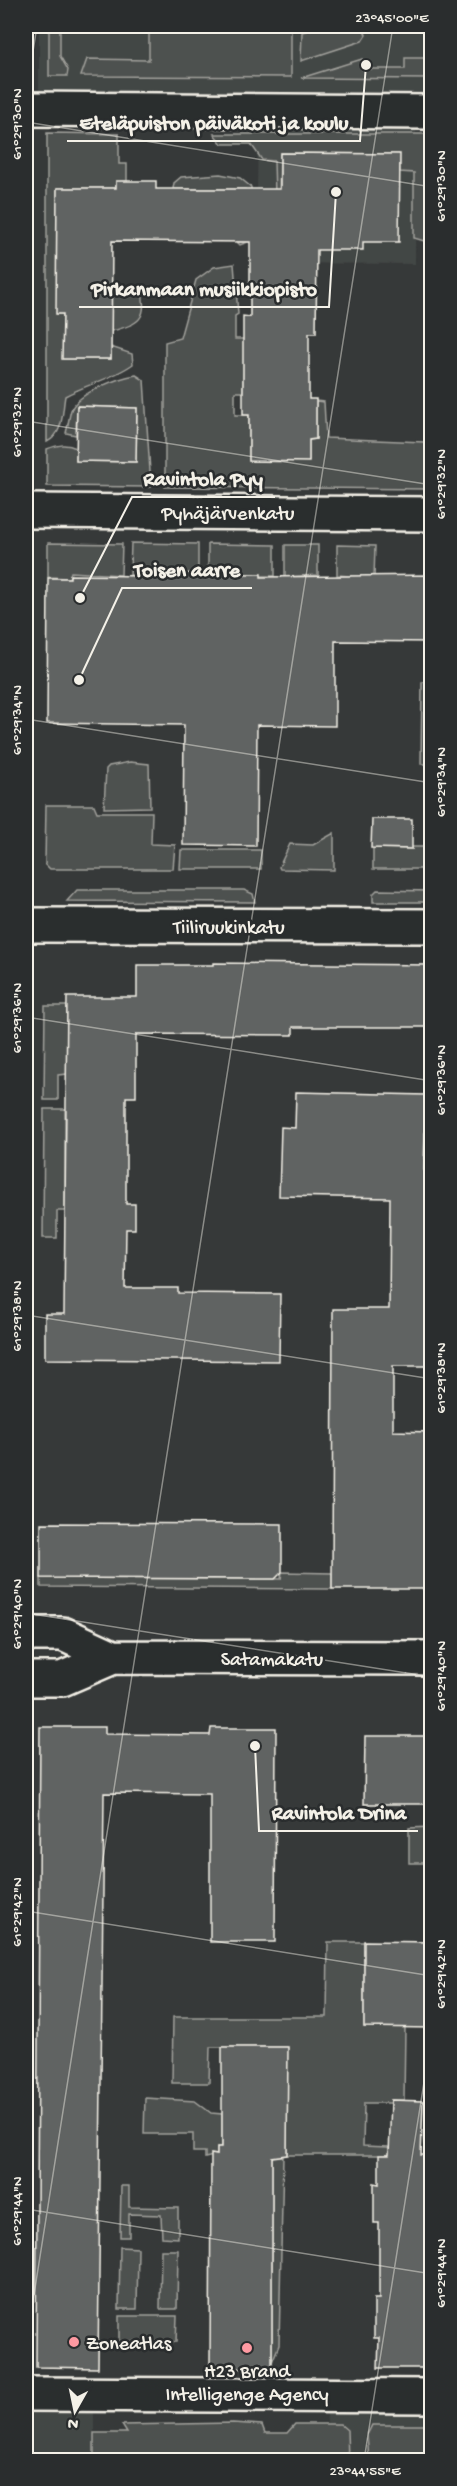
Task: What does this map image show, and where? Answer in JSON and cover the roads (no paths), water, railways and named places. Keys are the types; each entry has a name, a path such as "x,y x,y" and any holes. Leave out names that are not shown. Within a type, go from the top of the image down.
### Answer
{"street":[{"path":"26,110 432,112"},
{"name":"Pyhäjärvenkatu","path":"26,511 432,514"},
{"name":"Tiiliruukinkatu","path":"26,925 432,926"},
{"name":"Satamakatu","path":"26,1634 63,1634 113,1658"},
{"name":"Satamakatu","path":"26,1679 62,1679 113,1658 432,1658"},
{"path":"26,2394 432,2396"}],"place":[{"name":"Eteläpuiston päiväkoti ja koulu","path":"366,65"},
{"name":"Pirkanmaan musiikkiopisto","path":"336,192"},
{"name":"Ravintola Pyy","path":"80,598"},
{"name":"Toisen aarre","path":"79,680"},
{"name":"Ravintola Drina","path":"255,1746"},
{"name":"Zoneatlas","path":"74,2342"},
{"name":"H23 Brand Intelligenge Agency","path":"247,2348"}]}
